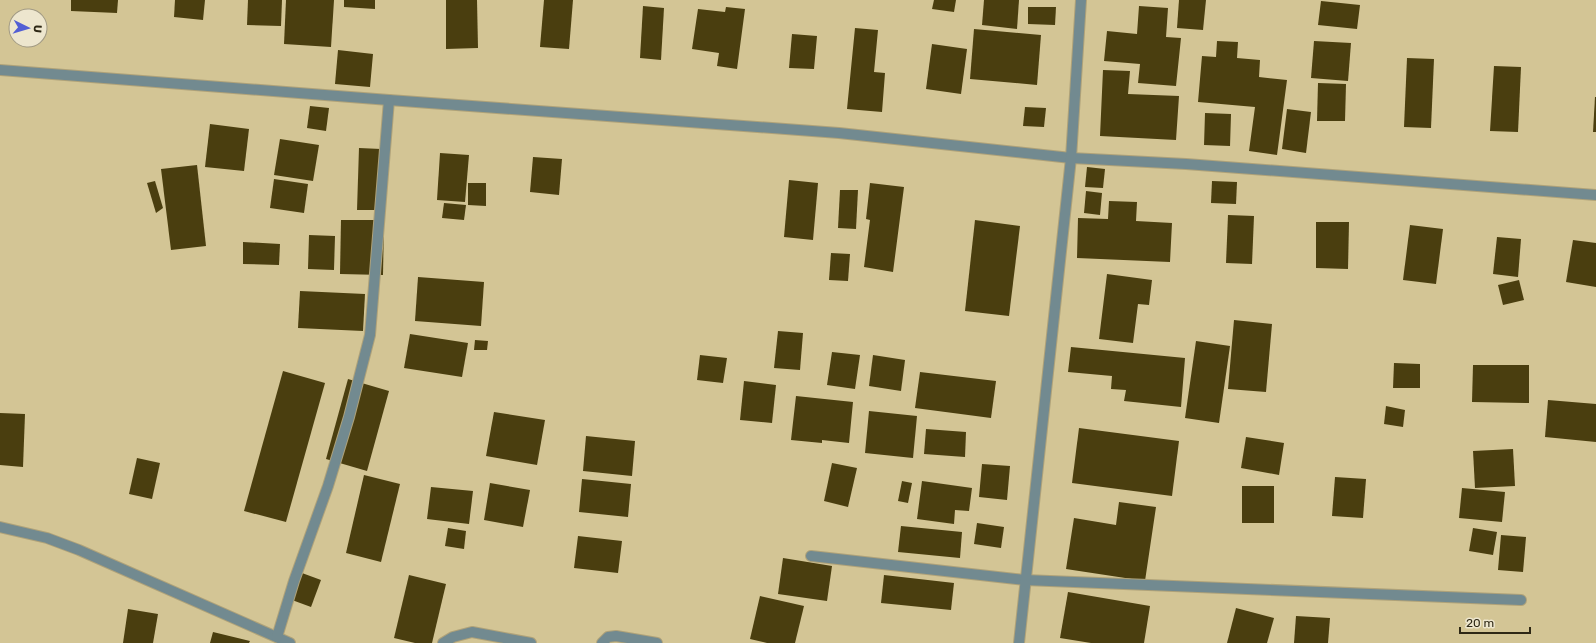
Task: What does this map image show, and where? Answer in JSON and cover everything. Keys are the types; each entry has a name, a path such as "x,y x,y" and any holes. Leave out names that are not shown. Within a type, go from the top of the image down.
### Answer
{"street":[{"path":"1019,643 1070,158 1081,0"},
{"path":"0,70 832,132 1070,158 1186,164 1596,194"},
{"path":"277,637 294,581 328,486 349,417 370,336 389,100"},
{"path":"0,527 47,538 78,550 290,643"},
{"path":"811,556 1025,580 1521,600"},
{"path":"443,643 453,637 472,632 531,643"},
{"path":"602,643 608,637 616,636 657,643"}],"building":[{"path":"71,0 118,0 117,13 71,11"},
{"path":"175,0 205,0 203,20 174,17"},
{"path":"248,0 282,0 281,26 247,25"},
{"path":"286,0 334,0 331,47 284,44"},
{"path":"344,0 375,0 375,9 344,7"},
{"path":"446,0 477,0 478,48 446,49"},
{"path":"544,0 573,0 569,49 540,47"},
{"path":"934,0 956,0 954,12 932,9"},
{"path":"984,0 1019,0 1017,29 982,25"},
{"path":"1179,0 1206,0 1203,30 1177,28"},
{"path":"1321,1 1360,5 1357,29 1318,25"},
{"path":"643,6 664,8 661,60 640,58"},
{"path":"1139,6 1168,8 1166,37 1181,38 1176,86 1138,83 1140,64 1104,61 1107,31 1137,34"},
{"path":"726,7 745,9 737,69 717,66 719,53 692,49 698,9 725,12"},
{"path":"1028,7 1056,7 1055,25 1028,24"},
{"path":"855,28 878,30 874,72 885,73 882,112 847,109"},
{"path":"974,29 1041,35 1037,85 970,79"},
{"path":"792,34 817,36 814,69 789,68"},
{"path":"1217,41 1238,42 1237,58 1260,60 1259,77 1287,80 1277,155 1249,151 1255,107 1198,102 1202,56 1216,57"},
{"path":"1314,41 1351,43 1348,81 1311,78"},
{"path":"932,44 967,49 961,94 926,89"},
{"path":"338,50 373,54 370,87 335,84"},
{"path":"1407,58 1434,59 1431,128 1404,127"},
{"path":"1494,66 1521,67 1518,132 1490,131"},
{"path":"1103,70 1130,71 1128,94 1179,96 1176,140 1100,136"},
{"path":"1318,83 1346,84 1345,121 1317,121"},
{"path":"1595,97 1596,132 1593,132"},
{"path":"310,106 329,108 326,131 307,128"},
{"path":"1025,107 1046,108 1044,127 1023,126"},
{"path":"1287,109 1311,112 1306,153 1282,149"},
{"path":"1205,113 1231,114 1230,146 1204,145"},
{"path":"210,124 249,129 244,171 205,167"},
{"path":"280,139 319,145 313,181 274,175"},
{"path":"359,148 381,149 379,210 357,210"},
{"path":"440,153 469,155 465,202 437,200"},
{"path":"533,157 562,159 559,195 530,192"},
{"path":"197,165 206,246 171,250 161,169"},
{"path":"1087,167 1105,169 1103,188 1085,187"},
{"path":"274,179 308,184 304,213 270,208"},
{"path":"789,180 818,183 813,240 784,237"},
{"path":"155,181 163,208 156,213 147,183"},
{"path":"1212,181 1237,182 1236,204 1211,203"},
{"path":"468,183 486,183 486,206 468,205"},
{"path":"870,183 904,187 893,272 864,267 870,220 866,219"},
{"path":"840,190 858,190 856,229 838,228"},
{"path":"1086,191 1102,193 1100,215 1084,213"},
{"path":"1109,201 1137,202 1136,221 1172,223 1170,262 1077,258 1078,218 1108,219"},
{"path":"444,203 466,205 464,220 442,218"},
{"path":"1228,215 1254,216 1252,264 1226,263"},
{"path":"341,220 384,220 383,275 340,274"},
{"path":"975,220 1020,226 1009,316 965,311"},
{"path":"1316,222 1349,222 1348,269 1316,268"},
{"path":"1410,225 1443,229 1436,284 1403,280"},
{"path":"309,235 335,236 334,270 308,269"},
{"path":"1497,237 1521,239 1518,277 1493,274"},
{"path":"1573,240 1596,243 1596,287 1566,282"},
{"path":"243,242 280,244 279,265 243,264"},
{"path":"831,253 850,254 848,281 829,280"},
{"path":"1107,274 1152,280 1149,305 1138,304 1133,343 1099,339"},
{"path":"418,277 484,282 481,326 415,321"},
{"path":"1519,280 1524,300 1503,305 1498,285"},
{"path":"300,291 365,294 363,331 298,328"},
{"path":"1234,320 1272,324 1266,392 1228,389"},
{"path":"778,331 803,333 800,370 774,368"},
{"path":"410,334 468,343 462,377 404,368"},
{"path":"475,340 488,341 487,350 474,350"},
{"path":"1196,341 1230,346 1219,423 1185,418"},
{"path":"1071,347 1185,358 1181,407 1124,401 1126,390 1111,389 1112,376 1068,372"},
{"path":"832,352 860,355 855,389 827,385"},
{"path":"700,355 727,358 723,383 697,380"},
{"path":"873,355 905,360 901,391 869,386"},
{"path":"1394,363 1420,364 1420,388 1393,388"},
{"path":"1473,365 1529,365 1529,403 1472,402"},
{"path":"283,371 325,383 286,522 244,511"},
{"path":"920,372 996,381 991,418 915,408"},
{"path":"348,379 389,391 367,471 326,459"},
{"path":"744,381 776,385 772,423 740,420"},
{"path":"796,396 853,402 849,443 822,440 822,443 791,440"},
{"path":"1548,400 1596,404 1596,442 1545,437"},
{"path":"1386,406 1405,410 1403,427 1384,424"},
{"path":"869,411 917,416 913,458 865,453"},
{"path":"494,412 545,420 537,465 486,456"},
{"path":"0,413 25,414 23,467 0,465"},
{"path":"1079,428 1179,441 1172,496 1072,483"},
{"path":"926,429 966,432 965,457 924,454"},
{"path":"586,436 635,441 632,476 583,471"},
{"path":"1246,437 1284,443 1279,475 1241,468"},
{"path":"1513,449 1515,486 1475,488 1473,451"},
{"path":"137,458 160,463 152,499 129,494"},
{"path":"832,463 857,468 848,507 824,501"},
{"path":"982,464 1010,466 1007,500 979,497"},
{"path":"364,475 400,484 381,562 346,553"},
{"path":"1335,477 1366,479 1363,518 1332,516"},
{"path":"582,479 631,484 628,517 579,512"},
{"path":"902,481 912,483 908,503 898,501"},
{"path":"922,481 972,488 969,511 955,510 954,524 917,519"},
{"path":"490,483 530,490 523,527 484,520"},
{"path":"1242,486 1274,486 1274,523 1242,523"},
{"path":"431,487 473,491 469,524 427,519"},
{"path":"1462,488 1505,492 1502,522 1459,518"},
{"path":"1119,502 1156,507 1145,581 1066,569 1074,518 1116,525"},
{"path":"977,523 1004,527 1001,548 974,544"},
{"path":"901,526 962,532 960,558 898,552"},
{"path":"448,528 466,531 464,549 445,546"},
{"path":"1473,528 1497,532 1493,555 1469,551"},
{"path":"1501,535 1526,537 1523,572 1498,570"},
{"path":"578,536 622,541 618,573 574,568"},
{"path":"783,558 832,566 827,601 778,594"},
{"path":"302,573 321,580 311,607 292,600"},
{"path":"409,575 446,584 432,643 415,643 394,638"},
{"path":"884,575 954,583 951,610 881,603"},
{"path":"1068,592 1150,606 1144,643 1091,643 1060,638"},
{"path":"760,596 804,606 795,643 767,643 750,639"},
{"path":"1236,608 1274,618 1267,643 1227,643"},
{"path":"128,609 158,614 153,643 123,643"},
{"path":"1296,616 1330,618 1328,643 1294,643"},
{"path":"213,632 250,641 249,643 210,643"}]}
